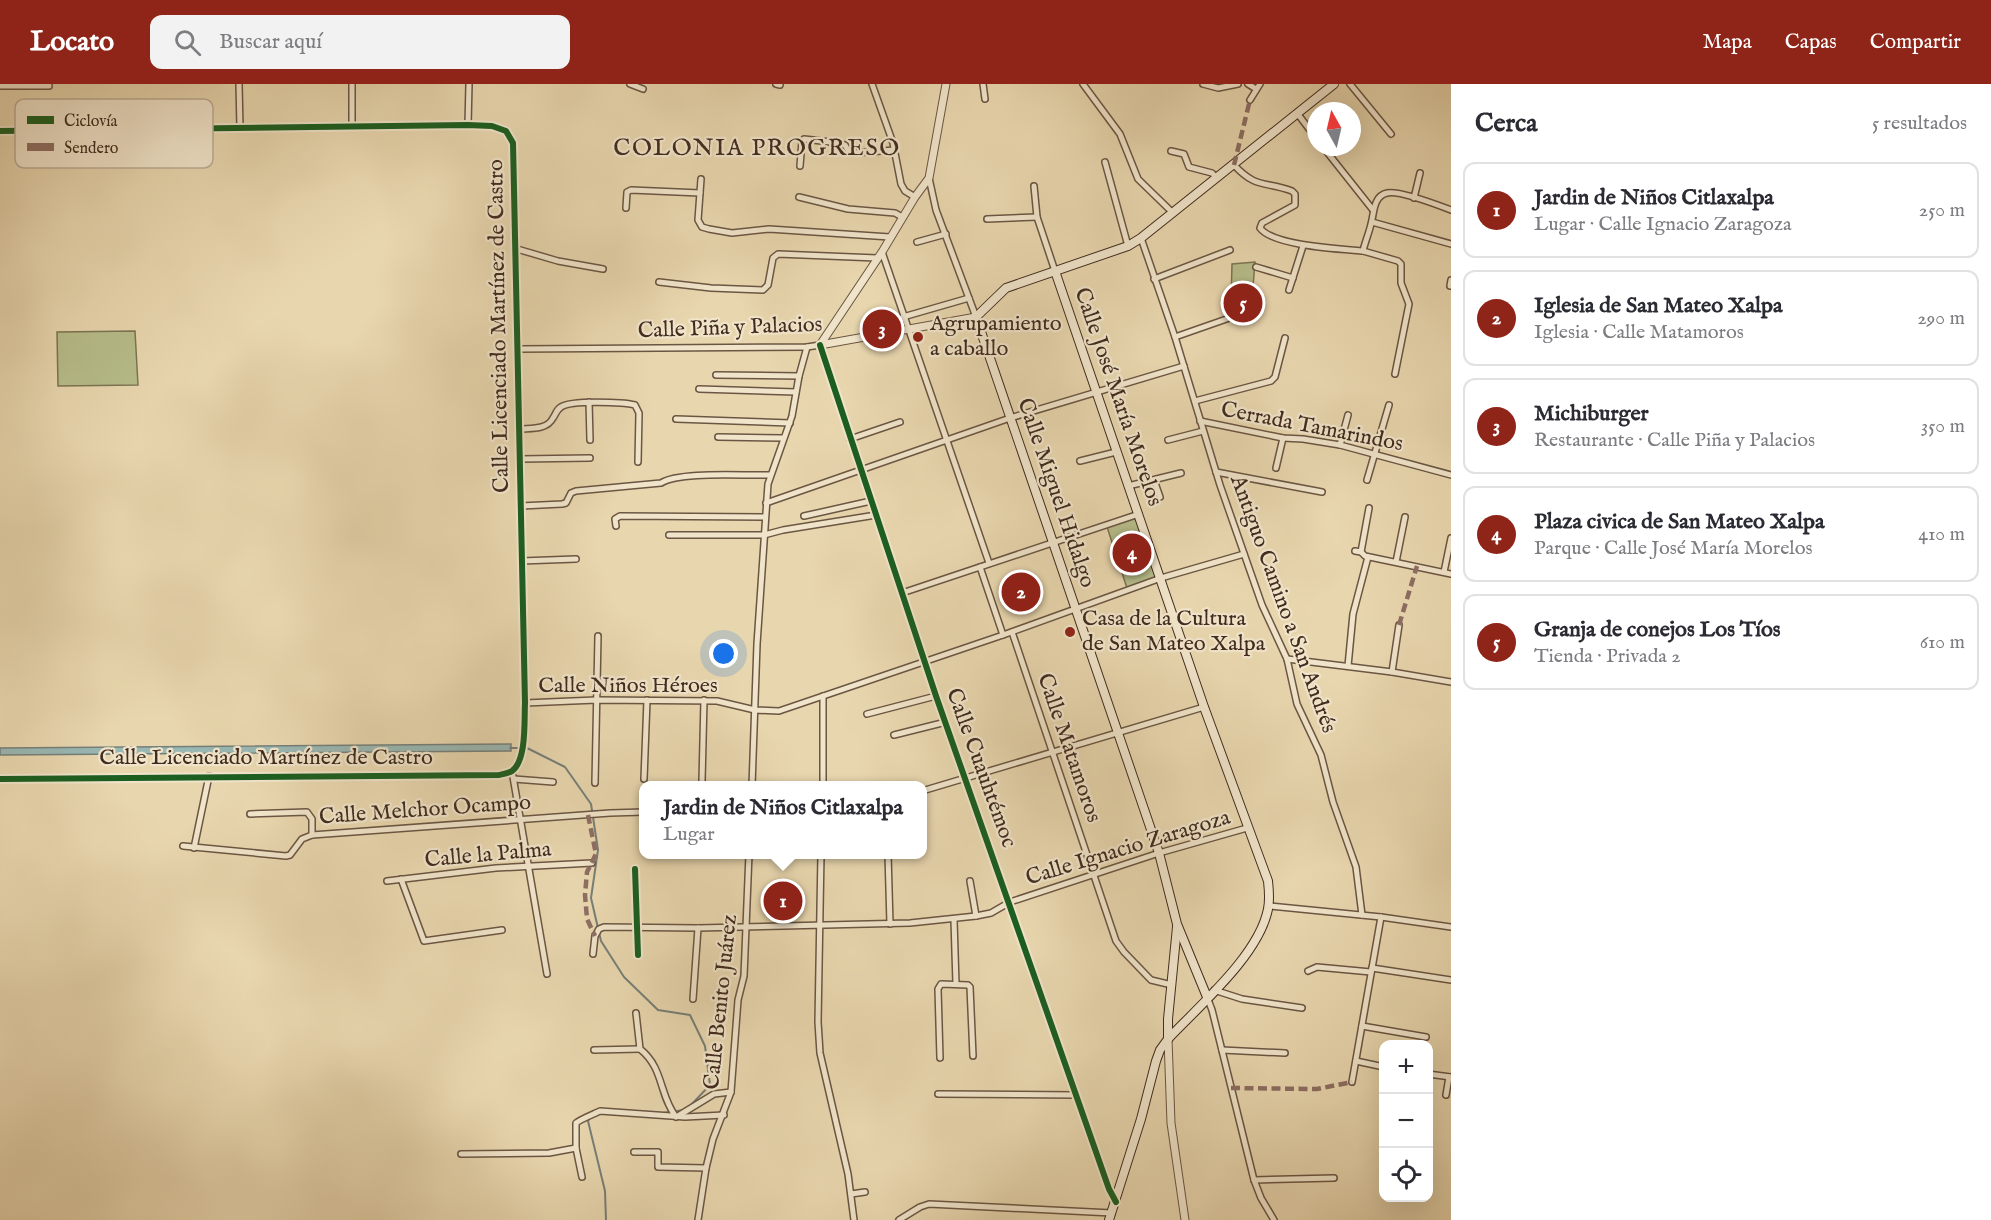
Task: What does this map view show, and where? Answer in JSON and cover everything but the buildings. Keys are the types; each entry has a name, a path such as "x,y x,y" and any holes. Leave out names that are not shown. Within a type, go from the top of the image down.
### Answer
{"main road":[{"path":"976,317 1006,288 1128,246 1142,238 1334,84"},
{"name":"Calle José María Morelos","path":"1055,271 1204,707 1268,881 1269,906 1266,919 1250,947 1234,969 1168,1039"},
{"name":"Calle Miguel Hidalgo","path":"976,317 1159,853 1177,924 1207,997"},
{"name":"Calle Miguel Hidalgo","path":"1168,1039 1177,924"},
{"path":"1110,1217 1142,1119 1156,1061 1168,1039"}],"street":[{"path":"239,84 240,128"},
{"path":"352,84 352,127"},
{"path":"468,125 469,84"},
{"path":"630,84 642,89"},
{"path":"872,84 895,150 901,184 905,191 915,197"},
{"path":"820,345 929,178 946,84"},
{"path":"983,84 985,99"},
{"path":"1083,84 1120,134 1138,179 1173,213"},
{"path":"1203,84 1218,88 1238,84"},
{"path":"1248,84 1258,87 1250,100"},
{"path":"1350,84 1391,134"},
{"path":"0,86 49,86"},
{"path":"1297,113 1307,126"},
{"name":"Calle Licenciado Martínez de Castro","path":"0,779 499,775 512,771 519,763 522,754 525,702 513,143 509,135 500,128 468,125 213,128"},
{"name":"Calle Licenciado Martínez de Castro","path":"0,131 15,131"},
{"path":"800,166 804,138 839,143 845,145 849,152 854,153 895,150"},
{"path":"1171,151 1184,154 1189,167 1212,172 1216,177"},
{"path":"1330,156 1373,210"},
{"path":"1105,162 1128,246"},
{"path":"1234,165 1250,180 1292,191 1296,199 1295,205 1262,223 1260,228 1265,233 1303,246 1363,251 1398,261 1401,264 1401,283 1409,304 1395,374"},
{"path":"1414,198 1420,173"},
{"name":"Calle Miguel Hidalgo","path":"929,178 936,210 976,317"},
{"path":"701,179 698,220 708,229 732,232 769,229 890,237"},
{"path":"1034,186 1037,217 1055,271"},
{"path":"626,208 627,192 631,190 700,193"},
{"path":"1363,251 1372,222 1373,210 1380,196 1386,193 1414,198 1451,210"},
{"path":"799,197 848,209 895,213 902,217"},
{"path":"987,219 1037,217"},
{"path":"1372,222 1451,244"},
{"path":"917,242 946,234"},
{"name":"Antiguo Camino a San Andrés","path":"1142,238 1244,554 1262,605 1287,659 1297,704 1321,755 1333,802 1352,851 1362,915"},
{"path":"1289,290 1303,246"},
{"path":"517,249 558,261 603,269"},
{"path":"1154,279 1230,250"},
{"path":"659,282 763,291 767,288 774,258 778,255 879,255"},
{"path":"879,255 903,317 989,564"},
{"path":"1256,267 1293,278"},
{"path":"903,317 969,298"},
{"path":"1175,337 1258,308"},
{"name":"Calle Piña y Palacios","path":"519,350 807,347 976,317"},
{"path":"1195,401 1271,381 1275,377 1285,338"},
{"name":"Calle Cuauhtémoc","path":"820,345 936,696 1109,1190 1116,1202"},
{"path":"752,781 757,644 766,503 770,475 790,423 807,347"},
{"path":"766,503 1010,418 1097,390 1184,366"},
{"path":"717,375 799,376"},
{"path":"699,389 796,392"},
{"path":"520,429 544,427 552,421 563,405 589,402 628,403 635,405 639,413 638,462"},
{"path":"589,402 590,440"},
{"path":"1367,480 1389,405"},
{"path":"1340,445 1348,415"},
{"path":"676,419 790,423"},
{"name":"Cerrada Tamarindos","path":"1200,421 1283,438 1340,445 1451,475"},
{"path":"850,439 900,422"},
{"path":"1168,440 1203,431"},
{"path":"718,437 783,438"},
{"path":"1276,468 1283,438"},
{"path":"1080,461 1116,452"},
{"path":"520,459 591,458"},
{"path":"1216,472 1322,492"},
{"path":"1128,486 1181,473"},
{"name":"Calle Licenciado Martínez de Castro","path":"521,506 562,504 566,503 571,493 576,491 660,483 668,479 683,477 770,475"},
{"path":"1154,480 1160,497"},
{"path":"804,516 872,501"},
{"path":"1369,508 1358,551 1368,556 1451,574"},
{"path":"902,593 1139,514"},
{"path":"669,535 764,535 876,515"},
{"path":"616,526 615,519 620,516 765,517"},
{"path":"1396,562 1405,517"},
{"path":"1444,572 1451,538"},
{"name":"Calle Niños Héroes","path":"525,702 704,700 755,710 779,711 1012,632 1161,578 1244,554"},
{"path":"1348,666 1353,614 1368,556"},
{"path":"521,561 576,559"},
{"path":"980,567 1003,635"},
{"path":"1392,672 1399,625"},
{"name":"Calle Matamoros","path":"1012,632 1120,947 1150,980 1172,985"},
{"path":"595,783 598,636"},
{"path":"1287,659 1451,682"},
{"path":"823,696 823,781"},
{"path":"867,714 936,696"},
{"path":"644,779 647,700"},
{"path":"702,781 704,700"},
{"path":"927,789 1204,707"},
{"path":"894,735 946,722"},
{"path":"512,771 547,974"},
{"path":"194,848 209,776"},
{"path":"514,778 553,782"},
{"path":"250,814 307,812 312,819 312,835"},
{"name":"Calle Melchor Ocampo","path":"183,846 286,856 290,855 302,839 312,835 639,812"},
{"name":"Calle Ignacio Zaragoza","path":"593,954 595,936 599,929 890,924 954,920 976,916 991,913 1010,902 1159,853 1247,828"},
{"name":"Calle Benito Juárez","path":"698,1220 706,1168 718,1125 724,1115 731,1092 738,1000 744,976 749,859"},
{"path":"821,859 820,1053 848,1174 854,1220"},
{"path":"888,859 890,924"},
{"name":"Calle la Palma","path":"387,881 496,868 592,863"},
{"path":"635,869 639,928 638,955"},
{"path":"401,879 424,941 502,930"},
{"path":"970,881 976,916"},
{"path":"1269,906 1381,917 1451,927"},
{"path":"1352,1082 1381,917"},
{"path":"954,920 956,984"},
{"path":"693,999 698,928"},
{"path":"1308,971 1317,967 1372,970 1451,980"},
{"path":"940,1058 938,986 941,984 970,987 973,1056"},
{"path":"1214,990 1242,999 1302,1008"},
{"path":"1207,997 1254,1180 1274,1220"},
{"path":"636,1013 640,1049"},
{"path":"1362,1026 1426,1037"},
{"path":"1168,1039 1171,1123 1185,1220"},
{"path":"594,1050 640,1049 650,1057 675,1115"},
{"path":"1222,1050 1285,1053"},
{"path":"1356,1061 1379,1066"},
{"path":"1433,1075 1450,1077 1446,1095"},
{"path":"675,1115 714,1094 731,1092"},
{"path":"938,1094 1076,1095"},
{"path":"582,1177 574,1128 581,1119 593,1116 600,1111 724,1115"},
{"path":"461,1154 549,1153 576,1148"},
{"path":"634,1152 658,1152 657,1167 706,1168"},
{"path":"1254,1180 1334,1178"},
{"path":"851,1194 865,1192"},
{"path":"899,1220 928,1204 1110,1217"}],"green space":[{"path":"1255,262 1252,299 1231,300 1232,264"},
{"path":"135,331 138,385 58,386 57,332"},
{"path":"1136,516 1157,579 1127,588 1107,527"}],"water":[{"path":"511,744 511,751 0,755 0,748"}],"waterway":[{"path":"510,748 527,748 565,767 591,804 598,850 591,898 601,941 624,977 658,1010 690,1015 705,1046 710,1085 691,1105"},
{"path":"663,1113 684,1110"},
{"path":"590,1118 588,1121 605,1191 606,1220"}],"marked path":[{"path":"1234,165 1250,100"},
{"path":"1399,625 1417,566"},
{"path":"588,815 596,854 587,872 585,895 587,919 595,936"},
{"path":"1231,1088 1317,1089 1352,1082"}],"cycle path":[{"path":"0,779 499,775 512,771 520,758 524,739 525,703 513,143 506,131 492,126 213,128"},
{"path":"0,131 15,131"},
{"path":"820,345 936,696 1109,1189 1116,1202"},
{"path":"635,869 638,955"}],"place":[{"name":"Granja de conejos Los Tíos","path":"1243,303"},
{"name":"Michiburger","path":"882,329"},
{"name":"Agrupamiento a caballo","path":"918,337"},
{"name":"Plaza civica de San Mateo Xalpa","path":"1132,553"},
{"name":"Iglesia de San Mateo Xalpa","path":"1021,592"},
{"name":"Casa de la Cultura de San Mateo Xalpa","path":"1070,632"},
{"name":"Jardin de Niños Citlaxalpa","path":"783,901"}],"district":[{"name":"COLONIA PROGRESO","path":"757,148"}]}
